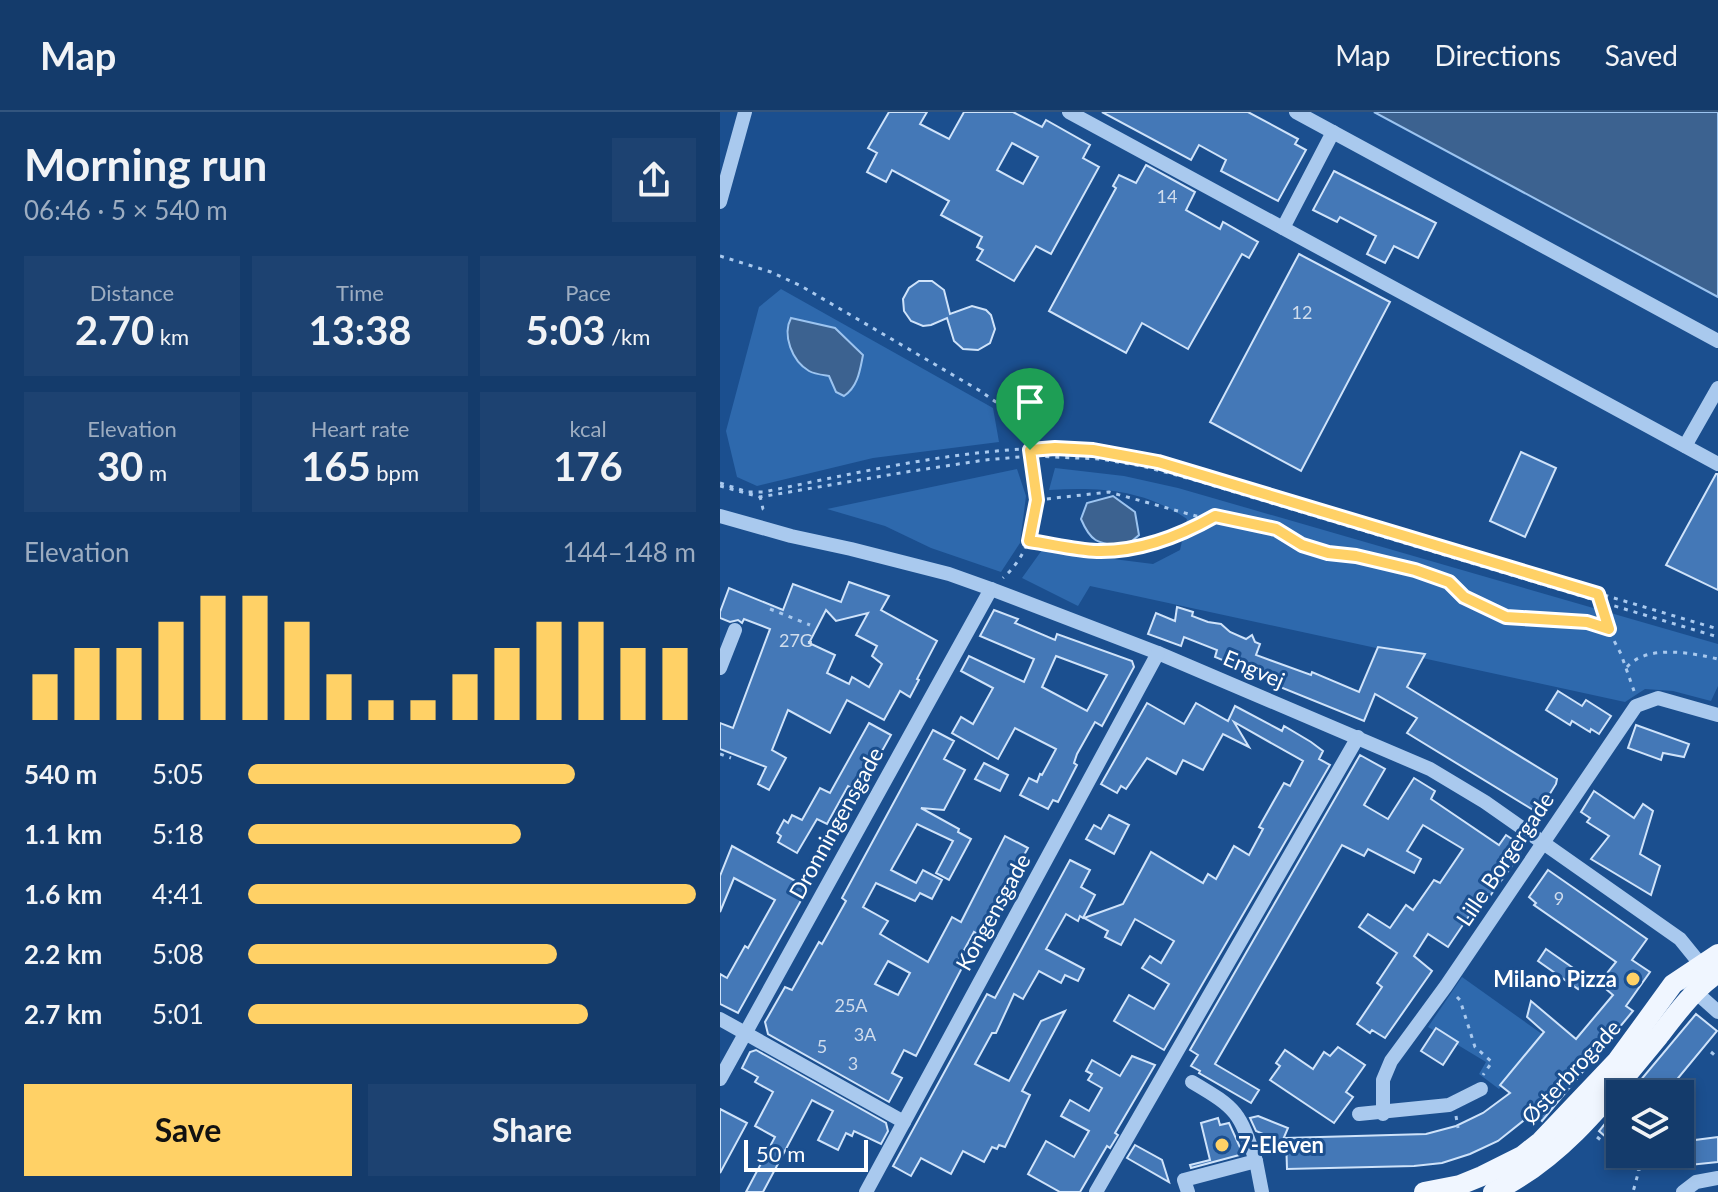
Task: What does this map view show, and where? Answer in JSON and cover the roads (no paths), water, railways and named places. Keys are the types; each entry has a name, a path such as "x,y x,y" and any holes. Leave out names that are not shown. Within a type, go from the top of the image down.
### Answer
{"main road":[{"name":"Østerbrogade","path":"1488,1187 1530,1172 1582,1124 1688,986 1712,967"},
{"name":"Østerbrogade","path":"1488,1187 1541,1141 1607,1073 1642,1030 1667,992 1688,986"},
{"path":"1424,1192 1460,1185 1488,1187"}],"street":[{"path":"720,202 726,157 745,112"},
{"path":"1069,112 1718,464"},
{"path":"1296,112 1718,341"},
{"path":"1283,228 1333,132"},
{"path":"1685,446 1718,388"},
{"name":"Engvej","path":"720,516 949,574 1158,653 1430,769 1543,842 1685,942 1712,967"},
{"name":"Dronningensgade","path":"720,1079 991,589"},
{"path":"720,668 735,630"},
{"name":"Kongensgade","path":"866,1192 1158,653"},
{"name":"Lille Borgergade","path":"1383,1114 1383,1080 1391,1061 1446,986 1636,706 1658,698 1718,715"},
{"path":"1096,1192 1358,737"},
{"path":"1688,986 1718,1012"},
{"path":"720,1019 904,1122"},
{"path":"1192,1082 1225,1101 1241,1119 1256,1161 1262,1192"},
{"path":"1359,1114 1449,1105 1481,1089"},
{"path":"1188,1192 1184,1180 1256,1161"},
{"path":"1683,1192 1696,1182 1718,1178"}],"place":[{"name":"Milano Pizza","path":"1633,979"},
{"name":"7-Eleven","path":"1222,1145"}]}
